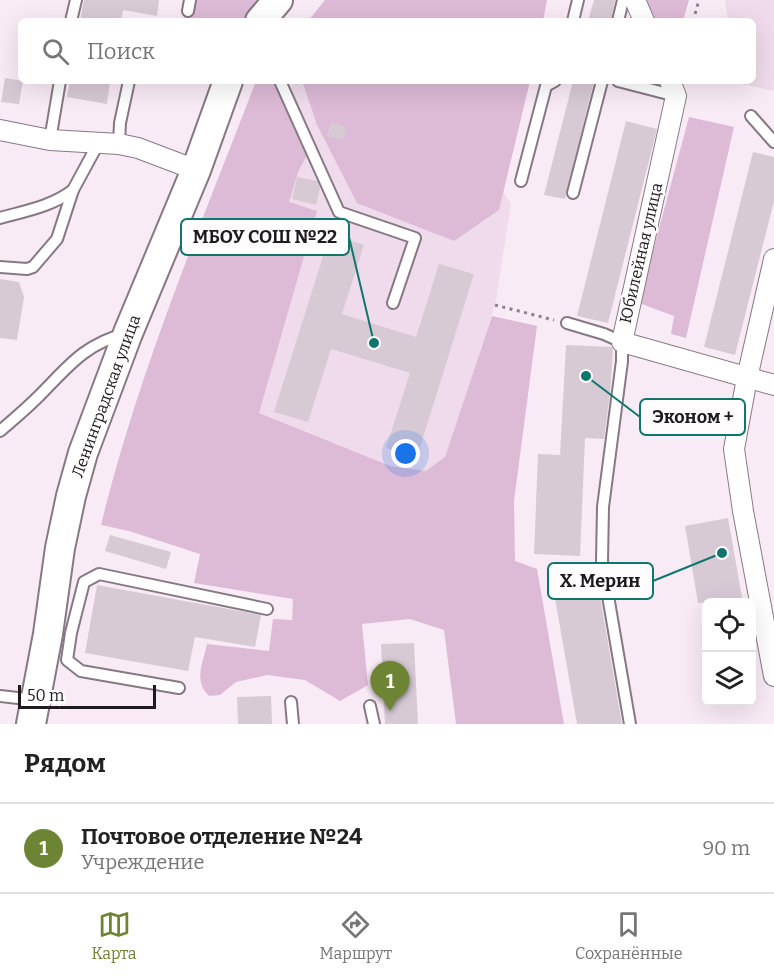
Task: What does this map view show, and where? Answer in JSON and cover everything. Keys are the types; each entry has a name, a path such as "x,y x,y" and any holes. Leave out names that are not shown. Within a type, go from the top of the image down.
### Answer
{"street":[{"path":"263,18 278,0"},
{"path":"634,0 643,18"},
{"name":"Ленинградская улица","path":"33,712 59,633 64,602 71,496 83,453 128,333 196,170 227,84"},
{"name":"Юбилейная улица","path":"673,89 622,342 774,385"},
{"path":"0,130 50,140 120,144 138,148 196,170"},
{"path":"774,259 747,378 734,449 743,511 774,676"}],"lane":[{"path":"72,18 76,0"},
{"path":"574,18 578,0"},
{"path":"619,18 623,0"},
{"path":"50,140 59,84"},
{"path":"120,144 120,123 128,84"},
{"path":"281,84 339,212 415,238 393,303"},
{"path":"521,180 546,86 550,84"},
{"path":"573,193 601,84"},
{"path":"639,84 673,89"},
{"path":"751,116 774,142"},
{"path":"0,267 27,269 33,267 57,238 73,190 99,142"},
{"path":"0,218 52,203 73,190"},
{"path":"567,323 622,342 622,361 603,507 602,561 630,724"},
{"path":"0,431 38,398 77,357 93,345 128,333"},
{"path":"64,602 84,582 99,574 267,609"},
{"path":"59,633 67,660 81,671 179,688"},
{"path":"0,696 33,712"},
{"path":"291,702 293,724"},
{"path":"370,706 374,724"}],"path":[{"path":"694,18 699,0"},
{"path":"495,305 567,323"}],"shaded area":[{"path":"195,0 262,0 250,18 191,18"},
{"path":"325,0 547,0 544,18 310,18"},
{"path":"647,0 689,0 684,18 654,18"},
{"path":"725,0 774,0 774,91 742,84 756,84 756,18 728,18"},
{"path":"255,84 275,84 308,153 298,172 289,202 317,211 259,413 390,466 426,471 445,457 492,316 537,326 514,501 515,561 537,569 564,724 456,724 444,630 410,619 362,624 368,685 340,701 305,680 267,675 236,682 220,695 209,696 204,690 200,678 207,644 269,651 273,619 292,620 293,599 194,583 200,554 129,531 101,525 133,412 192,246"},
{"path":"292,84 516,84 498,183 511,204 495,305 445,457 412,510 226,448"},
{"path":"303,84 529,84 499,210 454,241 357,203 317,125"},
{"path":"689,117 734,127 686,338 671,334 674,316 639,303"}],"building":[{"path":"84,0 159,0 157,16 123,10 122,18 81,18"},
{"path":"594,0 615,0 612,18 589,18"},
{"path":"5,78 18,80 18,84 22,84 19,104 1,102"},
{"path":"69,84 110,84 107,104 67,97"},
{"path":"572,84 593,84 565,199 544,195"},
{"path":"626,121 657,129 608,323 577,316"},
{"path":"331,122 347,127 343,140 327,136"},
{"path":"753,152 774,157 774,201 735,355 704,347"},
{"path":"297,177 317,181 320,188 316,205 292,199"},
{"path":"330,234 364,245 342,314 416,337 439,264 474,274 417,457 386,448 410,373 331,349 308,422 274,412"},
{"path":"0,279 19,282 24,297 17,340 0,338"},
{"path":"566,345 612,347 613,350 604,439 585,438 580,556 534,554 538,454 560,455"},
{"path":"728,518 742,598 702,598 702,603 698,603 685,526"},
{"path":"110,535 171,552 166,569 105,551"},
{"path":"597,579 622,724 577,724 553,587"},
{"path":"97,585 261,615 255,647 195,637 188,671 85,653"},
{"path":"414,643 418,724 385,724 381,644"},
{"path":"271,696 272,724 238,724 237,697"}],"place":[{"name":"МБОУ СОШ №22","path":"374,343"},
{"name":"Эконом +","path":"586,376"},
{"name":"Х. Мерин","path":"722,553"},
{"name":"Почтовое отделение №24","path":"390,711"}]}
